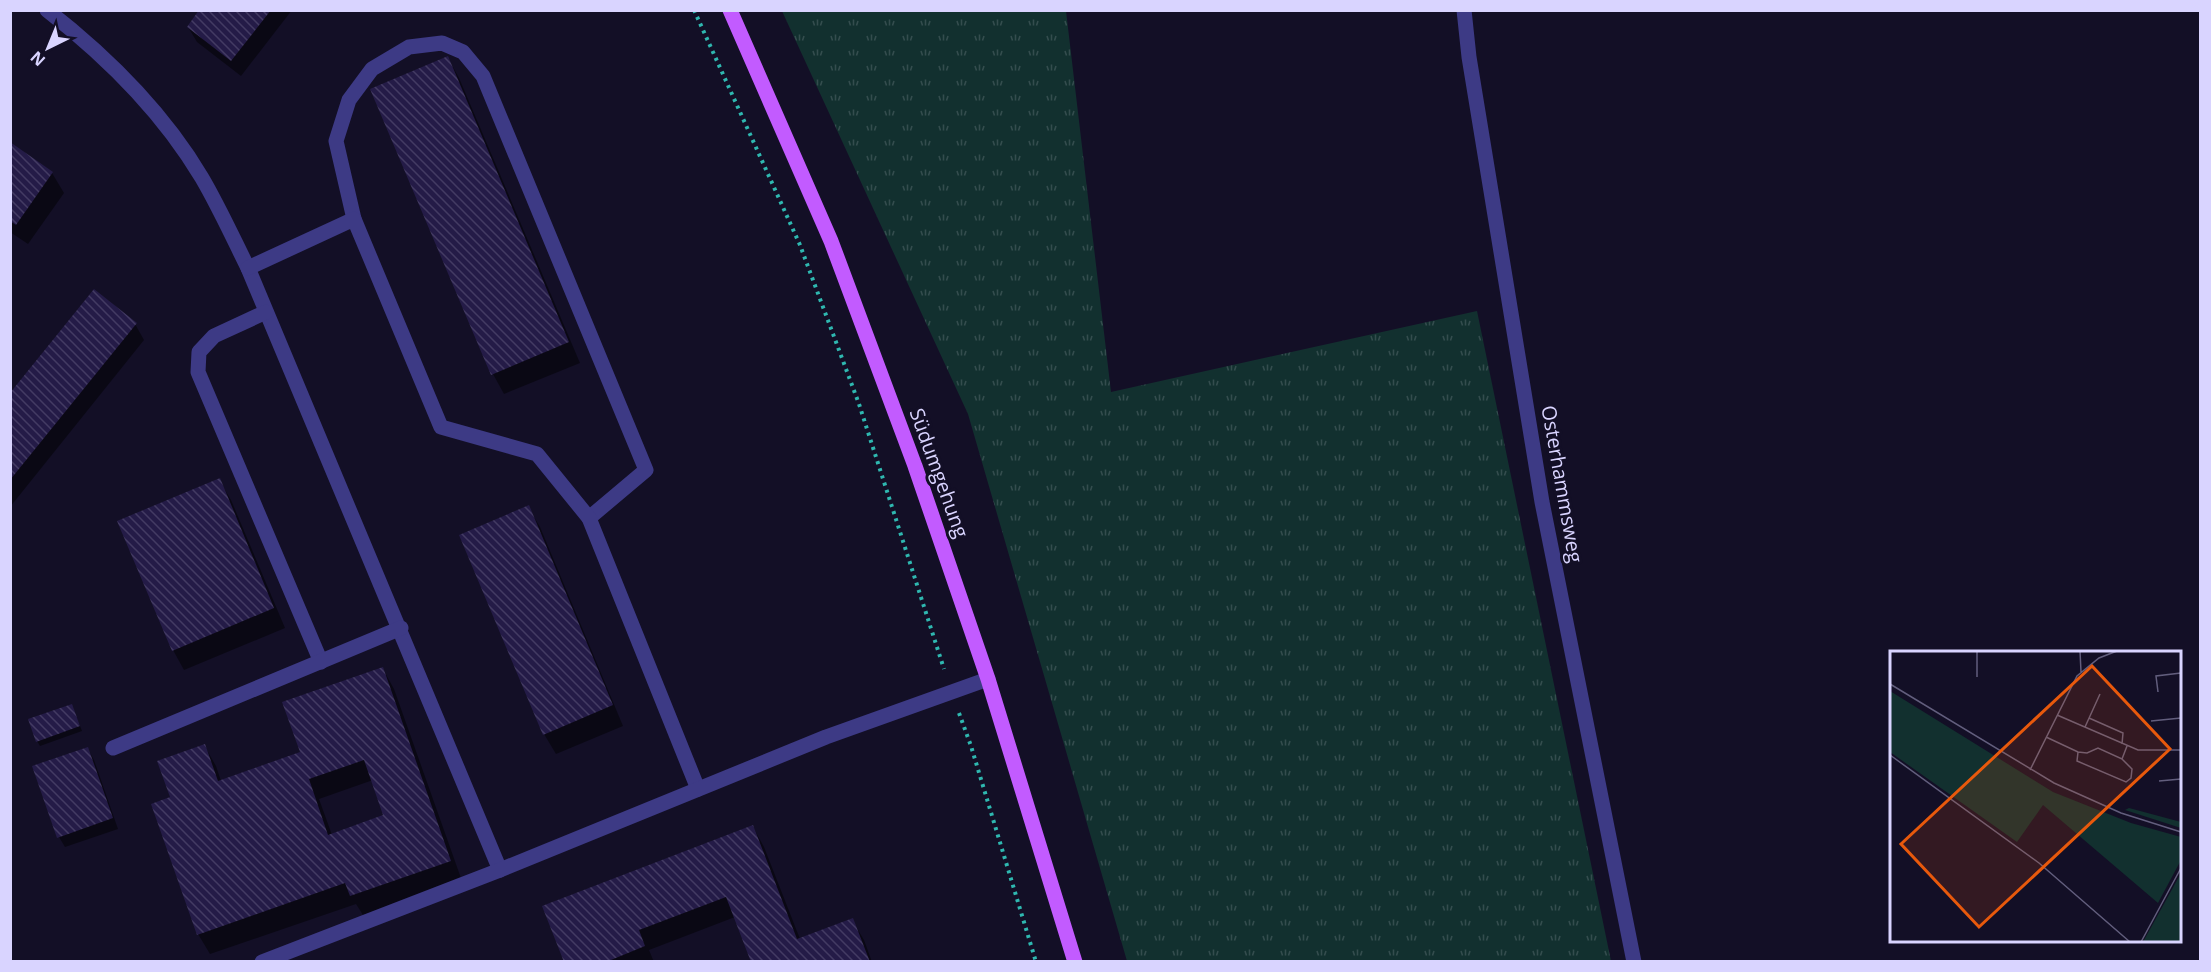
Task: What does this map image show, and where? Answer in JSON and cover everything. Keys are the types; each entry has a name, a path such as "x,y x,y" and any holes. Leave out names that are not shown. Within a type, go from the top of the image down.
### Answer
{"main road":[{"name":"Südumgehung","path":"730,10 831,241 915,466 988,679 1075,962"}],"lane":[{"path":"47,10 91,47 128,83 167,129 201,177 248,268 501,870"},
{"name":"Osterhammsweg","path":"1464,10 1469,57 1542,502 1634,962"},
{"path":"589,518 646,470 483,76 463,52 442,43 409,47 372,69 349,100 336,141 354,219 441,427 537,454 589,518 698,789"},
{"path":"248,268 354,219"},
{"path":"266,312 214,336 199,352 198,372 321,662"},
{"path":"113,748 401,628"},
{"path":"262,962 501,870 826,736 988,679"}],"path":[{"path":"694,10 800,245 859,404 951,691 971,746 1036,962"}],"green space":[{"path":"782,11 1066,11 1111,392 1477,311 1611,961 1127,961 968,414"}],"building":[{"path":"199,10 271,10 231,61 187,27"},
{"path":"448,56 569,342 491,375 370,89"},
{"path":"10,142 53,172 16,225 10,221"},
{"path":"94,289 137,323 10,480 10,393"},
{"path":"220,478 274,608 172,651 117,521"},
{"path":"529,505 613,705 543,735 459,535"},
{"path":"383,667 451,861 350,896 345,883 197,935 151,804 170,797 157,761 205,744 218,781 300,752 282,702","holes":["364,760 383,815 328,835 309,779"]},
{"path":"72,704 80,726 36,742 28,719"},
{"path":"88,747 113,818 57,838 32,766"},
{"path":"753,825 797,939 853,918 870,962 751,962 726,897 639,930 645,946 606,962 564,962 542,906"}]}
